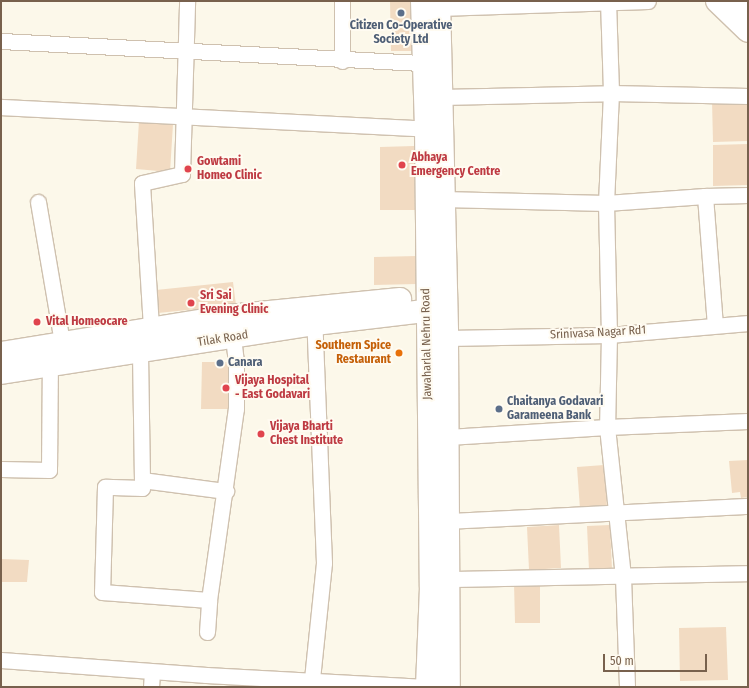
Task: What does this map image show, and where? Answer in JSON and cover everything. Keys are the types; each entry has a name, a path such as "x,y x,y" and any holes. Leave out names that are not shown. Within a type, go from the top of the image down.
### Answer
{"main road":[{"path":"717,1 748,31"},
{"path":"743,1 748,6"},
{"name":"Jawaharlal Nehru Road","path":"426,687 431,587 436,303 432,64 433,3"},
{"name":"Jawaharlal Nehru Road","path":"432,64 442,97 434,129 442,199 436,303 448,338 449,687"},
{"name":"Tilak Road","path":"1,353 151,327 232,326 314,315 436,303"},
{"name":"Tilak Road","path":"1,373 140,353 232,326"}],"street":[{"path":"151,327 142,183 182,174 187,50 187,1"},
{"path":"342,1 342,61"},
{"path":"433,3 608,3 648,1"},
{"path":"608,3 611,94 606,203 609,335 607,427 623,576 627,687"},
{"path":"1,41 187,50 342,61 432,64"},
{"path":"442,97 611,94 748,96"},
{"path":"1,106 434,129"},
{"path":"442,199 606,203 705,196 748,195"},
{"path":"705,196 715,325"},
{"path":"38,202 62,343"},
{"path":"312,679 324,563 314,315"},
{"name":"Srinivasa Nagar Rd1","path":"448,338 609,335 748,323"},
{"path":"208,632 209,600 226,491 236,409 232,326"},
{"path":"140,353 142,488 106,487 102,592 209,600"},
{"path":"1,470 48,470 50,365"},
{"path":"448,437 607,427 748,421"},
{"path":"142,480 226,491"},
{"path":"448,521 748,506"},
{"path":"448,579 748,573"},
{"path":"1,660 152,672 312,679 426,687"},
{"path":"151,687 152,672"}],"building":[{"path":"390,1 411,1 412,51 391,51"},
{"path":"748,100 748,141 713,142 712,101"},
{"path":"139,121 173,124 170,172 136,169"},
{"path":"748,144 748,185 713,186 713,145"},
{"path":"414,146 415,210 380,210 380,147"},
{"path":"417,256 417,284 374,285 374,257"},
{"path":"233,282 236,305 158,313 156,290"},
{"path":"202,362 236,362 236,409 201,409"},
{"path":"748,460 748,497 741,498 740,492 732,493 729,461"},
{"path":"604,465 607,507 580,509 577,467"},
{"path":"559,525 561,568 529,570 527,527"},
{"path":"610,525 612,569 589,570 587,526"},
{"path":"1,559 29,560 27,582 1,582"},
{"path":"514,583 540,583 540,623 515,623"},
{"path":"726,627 728,680 680,681 679,628"}],"place":[{"name":"Citizen Co-Operative Society Ltd","path":"401,13"},
{"name":"Abhaya Emergency Centre","path":"402,165"},
{"name":"Gowtami Homeo Clinic","path":"188,169"},
{"name":"Sri Sai Evening Clinic","path":"191,303"},
{"name":"Vital Homeocare","path":"37,322"},
{"name":"Southern Spice Restaurant","path":"399,353"},
{"name":"Canara","path":"220,363"},
{"name":"Vijaya Hospital - East Godavari","path":"226,388"},
{"name":"Chaitanya Godavari Garameena Bank","path":"499,409"},
{"name":"Vijaya Bharti Chest Institute","path":"261,434"}]}
